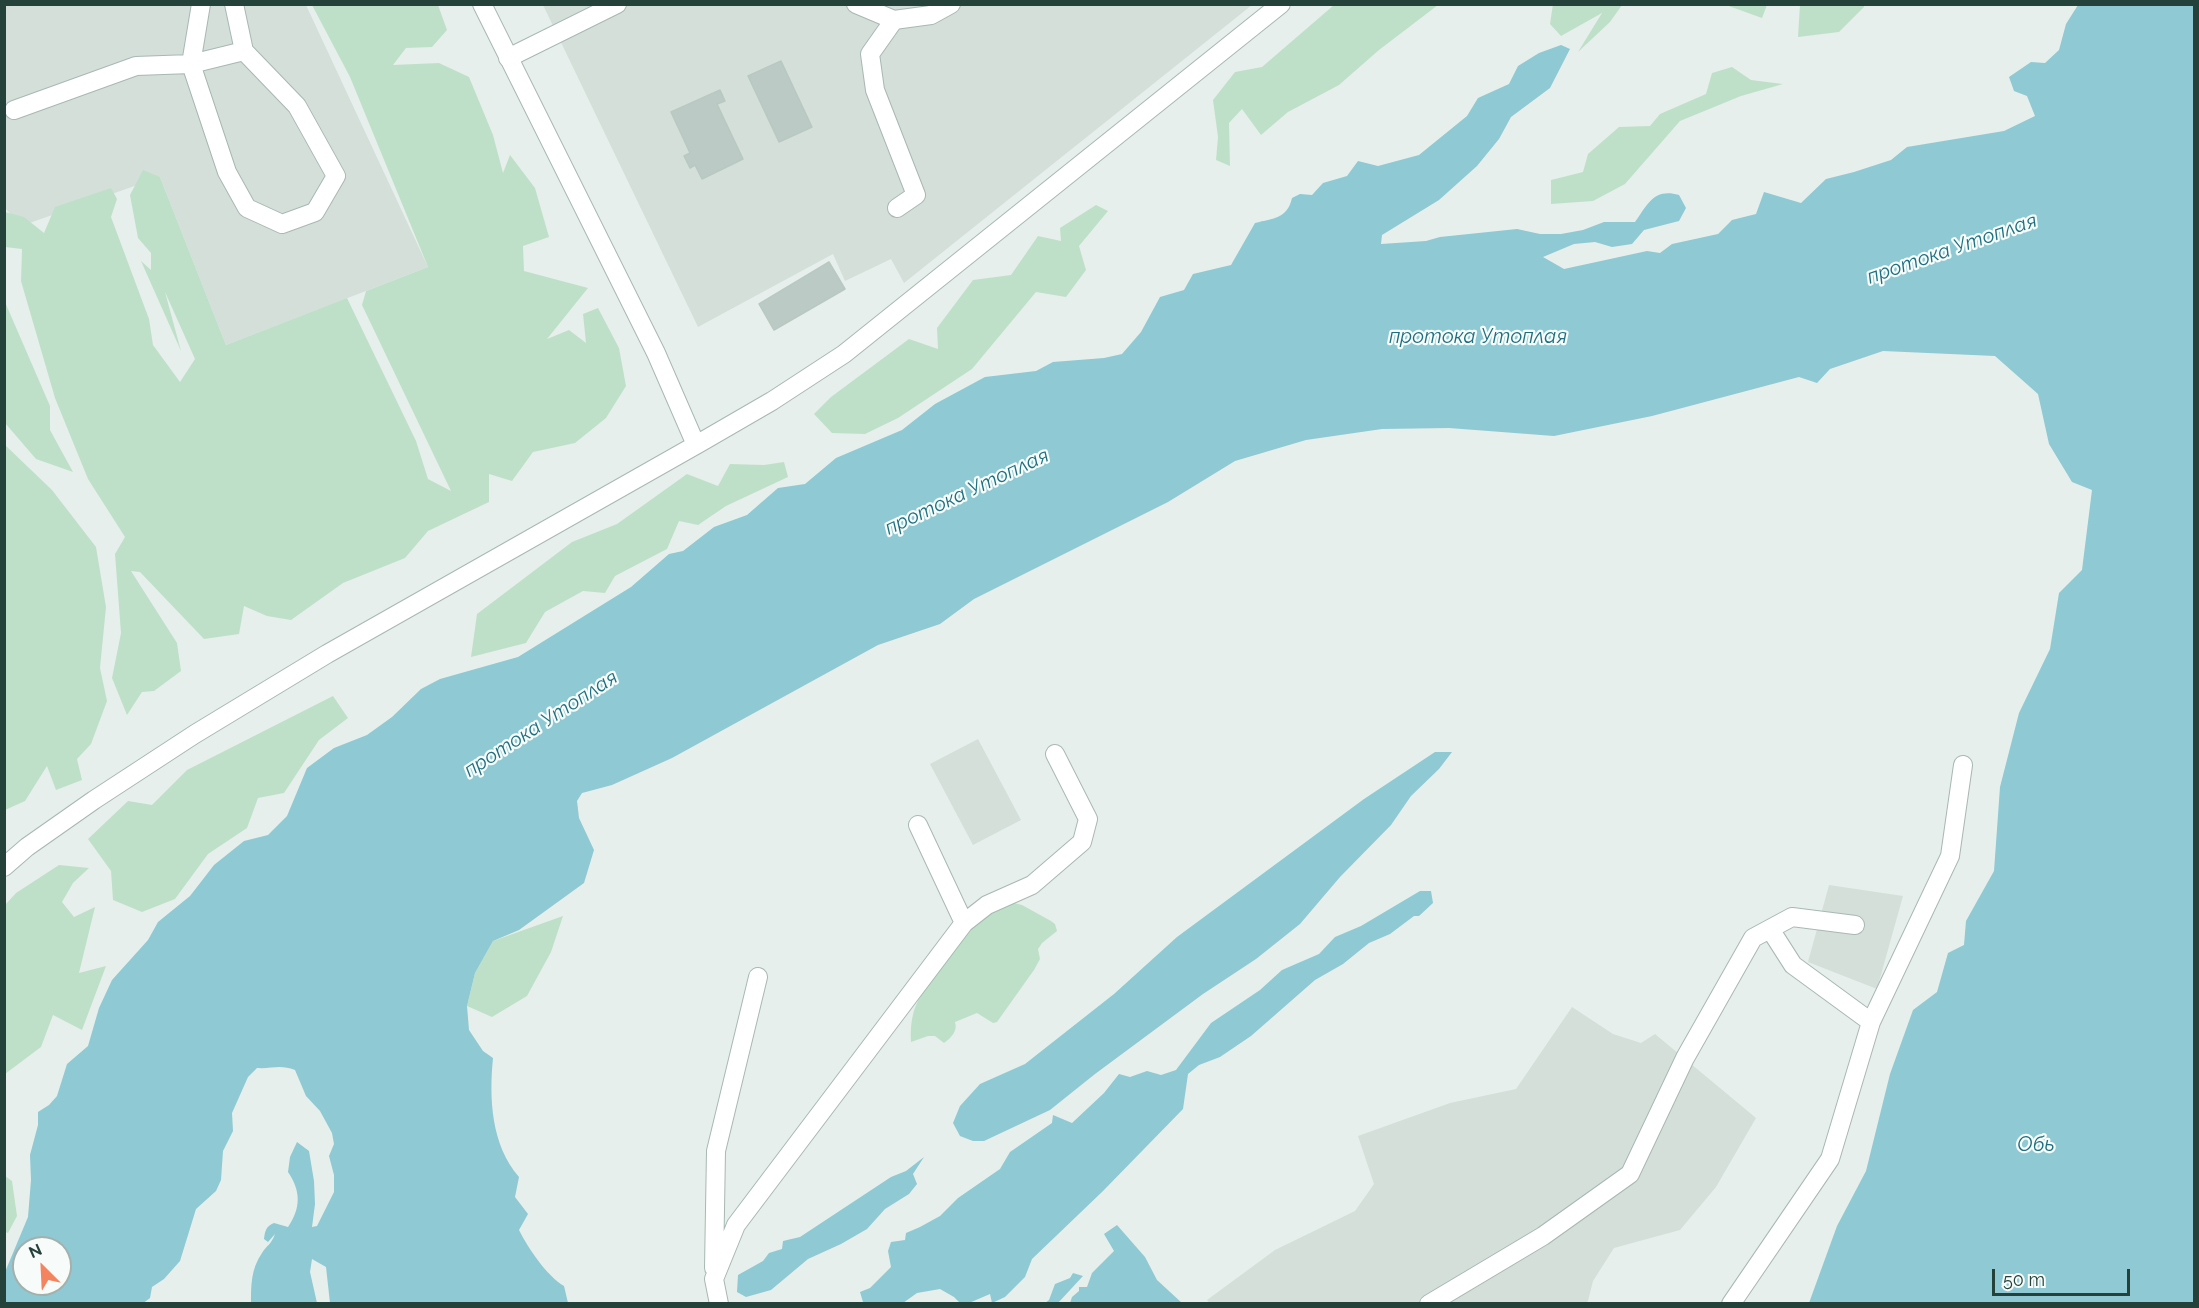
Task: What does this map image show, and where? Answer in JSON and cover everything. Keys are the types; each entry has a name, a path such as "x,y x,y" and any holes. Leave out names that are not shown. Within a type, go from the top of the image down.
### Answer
{"street":[{"path":"201,4 191,64 227,172 247,208 282,224 315,212 336,176 297,106 244,51 234,4"},
{"path":"482,4 656,353 696,444"},
{"path":"856,4 894,20 931,15 951,4"},
{"path":"4,867 27,847 94,800 195,734 327,654 772,401 844,354 1281,4"},
{"path":"508,58 610,6"},
{"path":"894,20 870,54 876,90 916,195 897,208"},
{"path":"14,110 136,66 191,64 244,51"},
{"path":"714,1279 736,1224 964,922 987,905 1032,885 1082,842 1088,819 1055,754"},
{"path":"1731,1304 1830,1159 1870,1022 1950,856 1963,765"},
{"path":"918,825 964,922"},
{"path":"1429,1304 1543,1236 1630,1174 1690,1048 1753,938 1792,916 1855,925"},
{"path":"1770,929 1793,965 1870,1022"},
{"path":"719,1304 714,1279 716,1152 758,977"}],"shaded area":[{"path":"4,5 306,5 428,267 226,345 160,177 21,226 5,208"},
{"path":"543,5 1252,5 904,283 891,259 845,281 833,254 698,327"},
{"path":"978,739 1021,820 973,845 930,764"},
{"path":"1829,885 1903,896 1877,989 1808,962"},
{"path":"1572,1007 1613,1034 1641,1043 1655,1034 1756,1118 1716,1187 1680,1230 1614,1248 1593,1281 1586,1303 1210,1304 1207,1300 1275,1250 1355,1211 1374,1184 1358,1136 1450,1103 1516,1089"}],"green space":[{"path":"1553,4 1622,5 1610,22 1578,52 1602,13 1561,36 1550,24"},
{"path":"1726,4 1767,5 1762,18"},
{"path":"1800,4 1864,5 1864,7 1839,32 1798,37"},
{"path":"312,5 438,5 447,30 432,47 406,48 393,65 439,63 469,77 493,135 503,173 510,155 535,188 549,237 523,246 524,271 588,288 547,339 569,330 586,343 583,314 598,308 619,348 626,386 606,418 575,443 533,452 512,481 489,474 489,502 428,531 405,558 343,583 291,620 267,616 244,606 239,634 204,639 140,572 131,571 177,643 181,671 154,691 142,692 127,715 112,678 121,633 115,554 125,537 88,479 55,398 21,281 22,249 5,247 5,212 24,217 44,233 55,207 111,188 117,199 111,217 149,319 153,345 180,382 195,359 165,292 181,351 141,261 151,270 151,253 138,238 130,195 143,170 160,177 226,345 347,298 416,441 428,479 451,491 362,305 366,291 428,267 350,77"},
{"path":"1334,5 1438,5 1379,50 1339,85 1288,112 1261,135 1242,109 1229,123 1230,166 1216,160 1218,137 1213,100 1235,72 1262,67"},
{"path":"1732,67 1751,80 1783,84 1741,96 1680,121 1625,184 1593,201 1551,204 1551,180 1583,172 1588,154 1619,127 1650,126 1660,114 1706,94 1712,73"},
{"path":"1096,205 1108,211 1079,246 1086,270 1066,297 1036,292 972,369 898,418 865,434 832,433 814,414 831,397 909,339 938,349 937,328 973,280 1011,275 1038,236 1061,241 1060,228"},
{"path":"5,302 50,406 50,430 73,472 36,459 5,423"},
{"path":"4,444 52,490 96,547 106,607 100,668 107,701 91,744 77,759 82,780 56,790 47,766 25,801 5,810"},
{"path":"784,462 788,477 726,506 698,525 679,521 667,549 615,576 605,593 583,591 545,612 526,643 471,657 477,614 572,542 617,524 687,474 718,486 730,464 764,465"},
{"path":"333,696 348,718 319,740 284,793 258,798 247,828 208,854 175,899 142,912 113,900 111,871 88,839 128,801 152,805 187,770"},
{"path":"59,865 89,868 73,883 62,902 74,917 95,907 79,973 106,966 82,1030 53,1015 41,1047 5,1074 5,905 16,893"},
{"path":"1014,903 1051,921 1055,924 1057,931 1038,949 1040,959 1034,970 997,1022 993,1023 977,1013 955,1022 955,1031 944,1043 935,1036 911,1042 912,1018 921,996 920,993 967,929 989,914"},
{"path":"563,916 551,952 527,996 492,1017 467,1006 475,973 493,941"},
{"path":"5,1176 12,1181 17,1216 8,1233 5,1232"}],"water":[{"name":"Обь","path":"2078,5 2194,5 2194,1303 1809,1303 1837,1226 1866,1171 1890,1074 1913,1010 1937,992 1948,953 1964,945 1966,921 1994,871 2000,787 2019,713 2050,649 2059,593 2082,570 2092,490 2072,482 2049,444 2038,394 1995,356 1883,351 1830,369 1817,383 1799,377 1652,416 1554,436 1449,428 1382,429 1306,440 1235,461 1168,502 974,599 940,624 878,645 672,758 612,785 582,793 577,801 579,818 594,850 584,883 519,930 493,941 475,973 467,1006 469,1030 483,1051 493,1058 491,1089 497,1136 503,1151 519,1177 515,1197 528,1214 519,1230 538,1261 551,1276 564,1286 568,1303 330,1303 326,1267 312,1259 310,1272 317,1303 251,1303 256,1265 275,1234 268,1242 264,1239 266,1229 274,1223 288,1227 297,1206 297,1193 288,1172 290,1157 297,1142 309,1151 315,1204 312,1227 317,1226 334,1192 334,1175 329,1156 334,1144 332,1133 320,1111 306,1096 295,1070 280,1067 257,1068 248,1077 232,1113 233,1131 223,1151 221,1180 216,1191 196,1209 180,1261 164,1279 152,1287 150,1298 142,1304 5,1303 5,1272 12,1255 12,1296 72,1296 72,1236 20,1236 28,1217 31,1180 30,1155 38,1125 38,1112 57,1096 67,1064 88,1046 99,1008 112,980 148,940 158,922 190,896 214,865 244,841 268,835 287,816 307,768 334,748 367,735 392,717 421,689 440,679 518,657 631,587 669,554 683,551 714,527 747,515 778,488 805,484 836,458 902,430 935,404 985,377 1036,371 1053,362 1104,358 1122,354 1141,332 1160,297 1184,290 1193,274 1231,265 1255,223 1283,214 1292,198 1300,194 1312,195 1323,183 1347,176 1358,161 1378,166 1419,155 1467,116 1478,98 1509,84 1518,66 1539,53 1561,45 1570,49 1550,88 1511,117 1499,139 1477,166 1439,200 1382,235 1381,244 1426,241 1440,237 1517,229 1540,234 1561,234 1583,230 1604,222 1635,222 1652,199 1663,194 1679,195 1686,208 1679,221 1644,230 1632,244 1612,247 1595,242 1574,244 1543,257 1564,269 1647,251 1660,253 1672,244 1718,234 1732,220 1756,214 1764,192 1801,203 1826,179 1891,160 1907,147 2004,131 2035,116 2027,96 2014,91 2009,77 2031,62 2045,63 2059,50 2066,24"},
{"path":"1435,752 1452,752 1439,769 1411,796 1391,825 1340,877 1300,924 1256,959 1203,994 1095,1074 1050,1110 984,1141 973,1141 960,1136 953,1123 960,1106 980,1084 1025,1064 1114,994 1177,937 1364,799"},
{"path":"1420,891 1431,891 1433,903 1419,916 1414,916 1390,934 1369,943 1343,964 1315,980 1251,1036 1220,1057 1199,1065 1188,1074 1183,1109 1032,1259 1025,1277 1005,1297 992,1303 990,1294 969,1303 960,1303 940,1289 917,1293 903,1303 863,1302 860,1292 870,1288 891,1267 888,1251 891,1242 905,1240 906,1233 940,1216 958,1198 1000,1169 1010,1152 1052,1123 1053,1115 1072,1123 1104,1093 1119,1074 1130,1077 1147,1071 1161,1075 1176,1070 1211,1023 1260,990 1282,970 1319,954 1335,937 1361,926"},
{"path":"924,1157 913,1174 917,1184 909,1194 885,1209 867,1229 808,1259 771,1290 746,1297 737,1292 738,1275 763,1261 769,1253 782,1249 783,1241 800,1237 891,1177 906,1171"},
{"path":"1117,1225 1145,1257 1157,1280 1182,1303 1070,1303 1072,1297 1079,1291 1079,1287 1087,1287 1092,1273 1114,1251 1104,1234"},
{"path":"1073,1273 1083,1276 1058,1303 1045,1303 1049,1300 1055,1284 1070,1278"}],"building":[{"path":"781,61 812,127 779,142 748,76"},
{"path":"720,90 725,101 717,104 743,159 702,179 695,165 690,168 684,156 690,153 671,112"},
{"path":"829,262 845,289 774,330 759,304"}],"water label":[{"name":"протока Утоплая","path":"1952,249"},
{"name":"протока Утоплая","path":"1478,337"},
{"name":"протока Утоплая","path":"967,492"},
{"name":"протока Утоплая","path":"541,724"}]}
